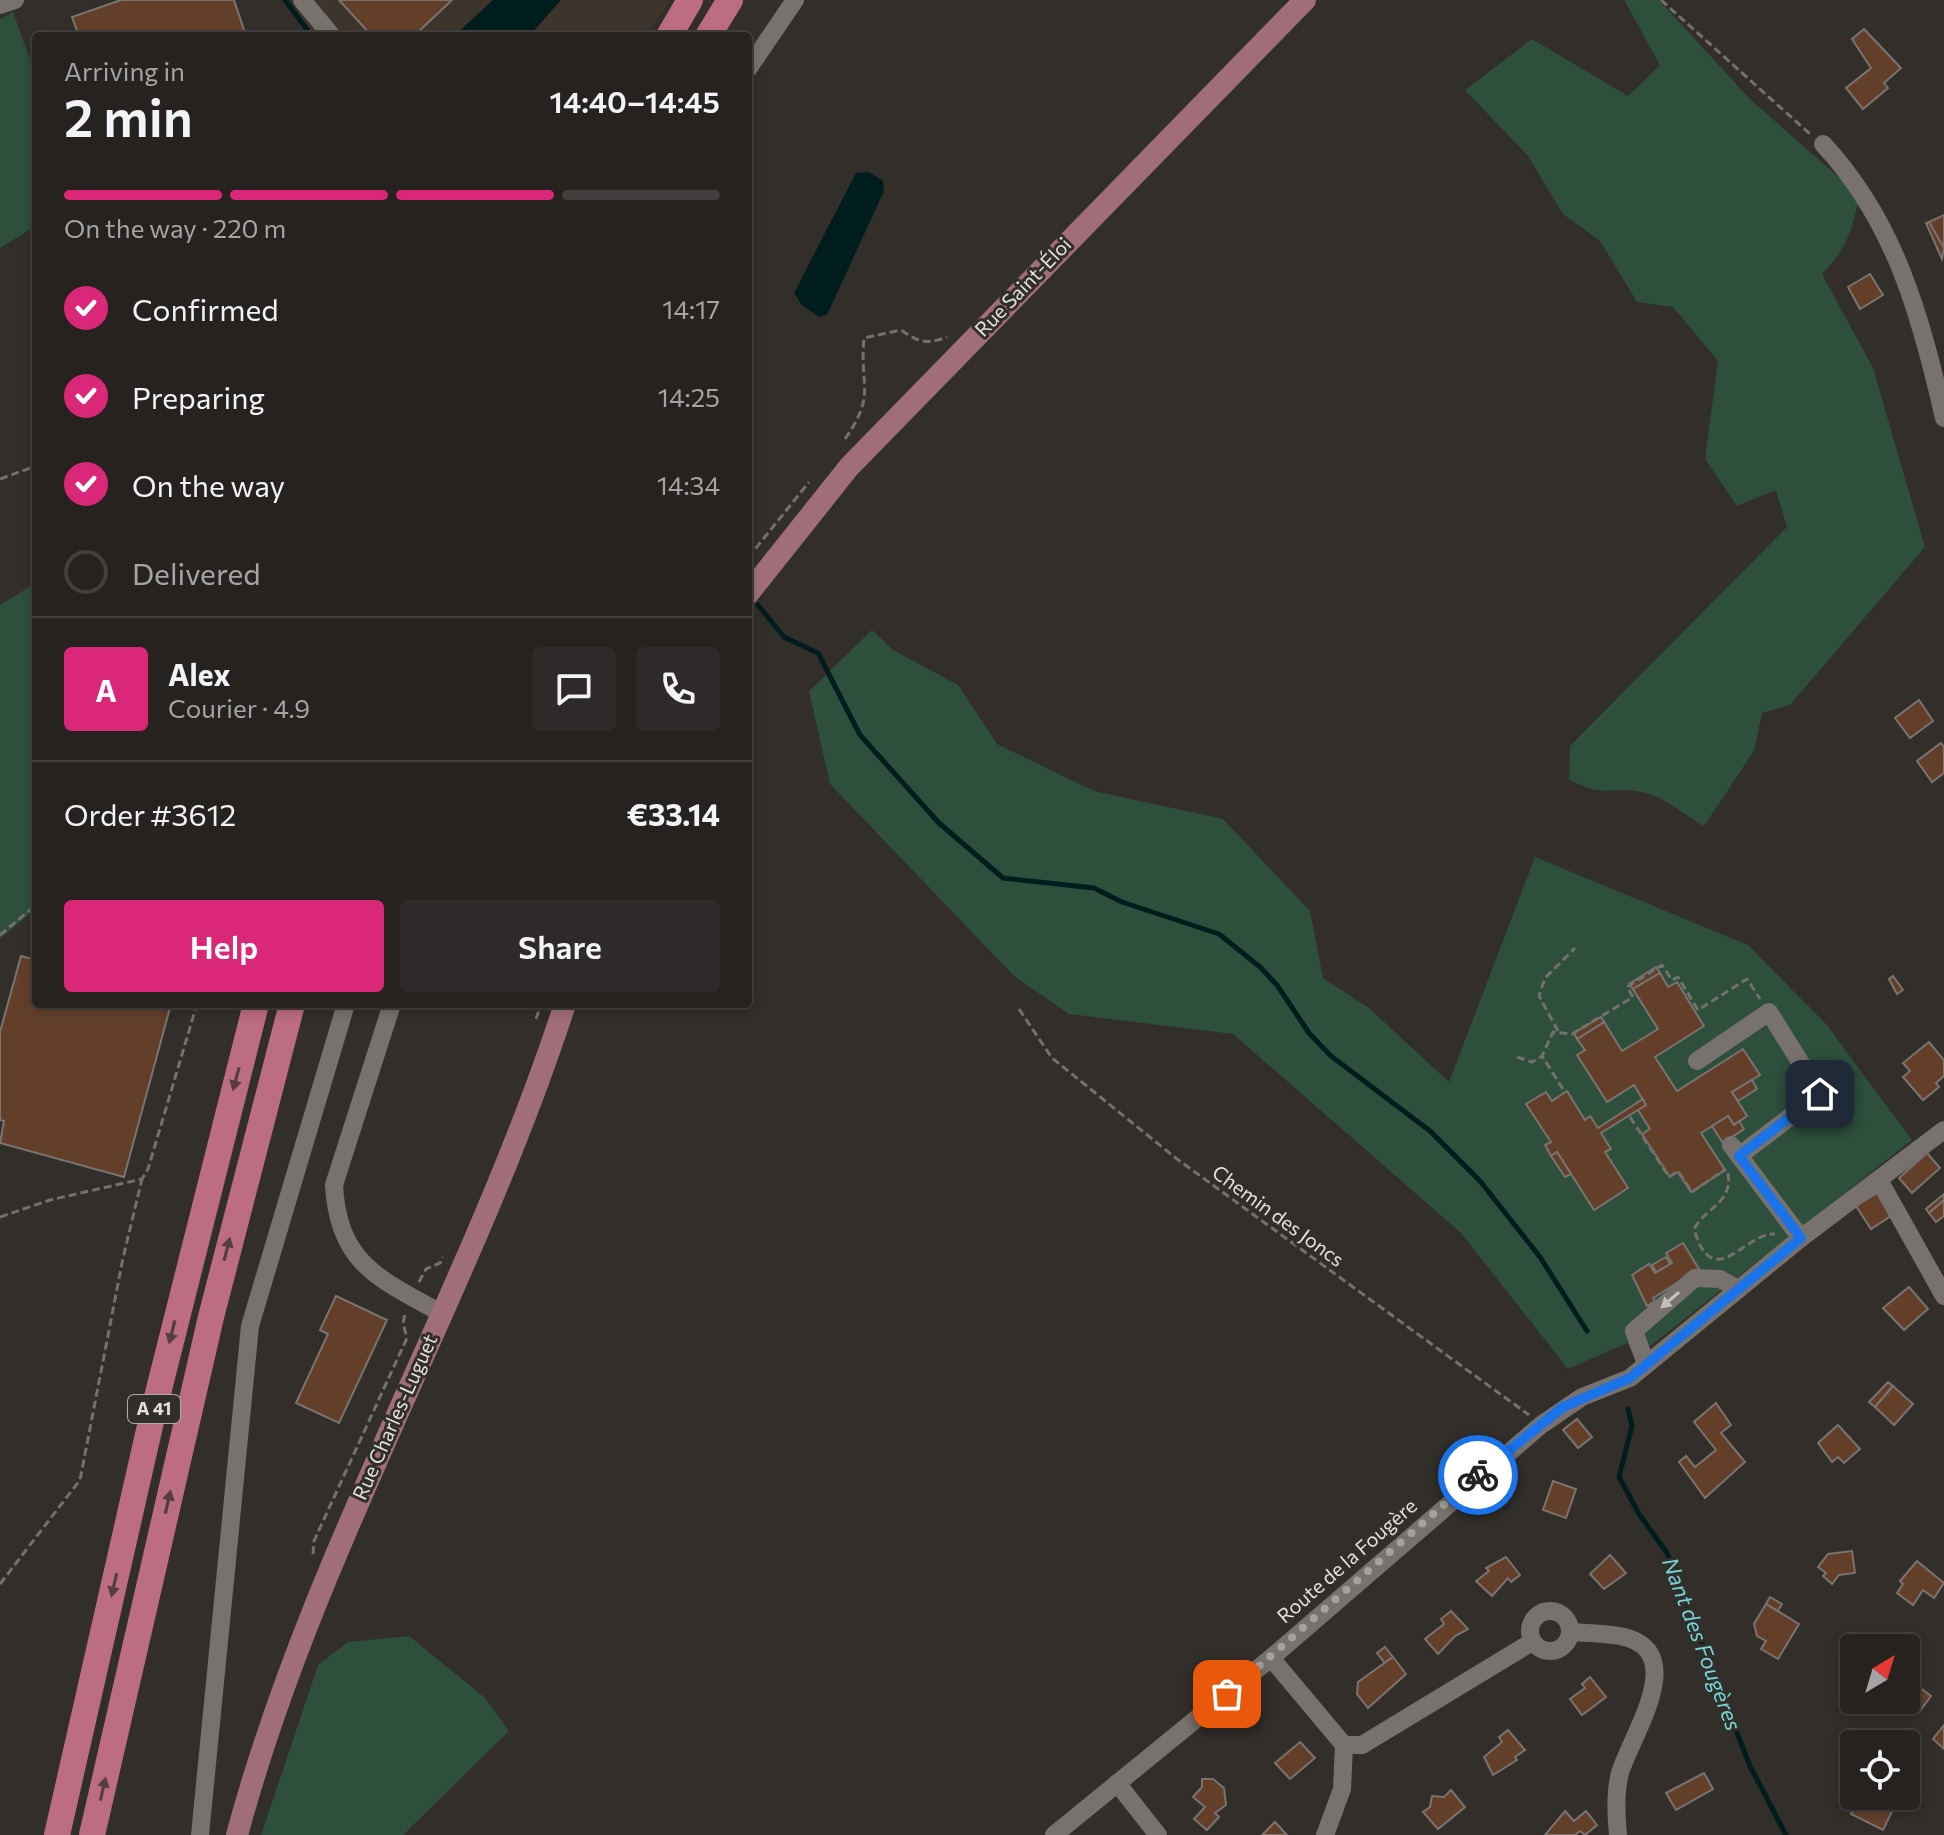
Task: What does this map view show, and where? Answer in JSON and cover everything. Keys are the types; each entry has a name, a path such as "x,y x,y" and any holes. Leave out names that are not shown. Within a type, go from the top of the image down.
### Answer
{"highway":[{"path":"670,32 687,0"},
{"path":"710,32 730,0"},
{"name":"A 41","path":"57,1835 152,1417 255,1008"},
{"name":"A 41","path":"92,1835 211,1317 291,1008"}],"main road":[{"name":"Rue Saint-Éloi","path":"752,589 849,467 1305,0"},
{"name":"Rue Charles-Luguet","path":"237,1835 322,1586 497,1189 542,1074 564,1008"}],"street":[{"path":"0,5 15,0"},
{"path":"302,0 329,32"},
{"path":"752,63 795,0"},
{"path":"1823,144 1847,170 1890,238 1924,327 1944,418"},
{"path":"200,1835 250,1326 345,1008"},
{"path":"391,1008 334,1185 335,1214 342,1238 370,1271 441,1313"},
{"path":"1697,1061 1769,1012 1820,1094 1735,1157 1795,1244"},
{"name":"Route de la Fougère","path":"1054,1835 1271,1658 1563,1407 1630,1378 1738,1289 1944,1130"},
{"path":"1879,1180 1944,1296"},
{"path":"1646,1364 1634,1331 1695,1278 1720,1279 1738,1289"},
{"path":"1541,1613 1561,1614 1570,1632 1566,1644 1555,1651 1542,1650 1532,1642 1529,1628 1541,1613"},
{"path":"1570,1632 1623,1637 1645,1650 1655,1666 1656,1684 1619,1775 1618,1835"},
{"path":"1344,1745 1362,1745 1532,1642"},
{"path":"1271,1658 1344,1745 1342,1789 1325,1835"},
{"path":"1117,1783 1158,1835"}],"path":[{"path":"1661,0 1823,144"},
{"path":"843,444 862,416 868,395 862,356 864,338 901,330 917,341 931,343 949,337"},
{"path":"0,479 32,467"},
{"path":"752,553 815,475"},
{"path":"0,935 32,908"},
{"path":"1575,948 1545,978 1539,996 1558,1031 1572,1034 1633,997 1627,987 1662,965 1672,980 1678,977 1698,1010 1747,979 1769,1012"},
{"path":"0,1584 80,1480 123,1258 142,1179 148,1169 196,1008"},
{"name":"Chemin des Joncs","path":"1019,1009 1052,1058 1165,1150 1541,1425"},
{"path":"1517,1057 1532,1062 1542,1056 1546,1042 1558,1031"},
{"path":"1542,1056 1563,1089"},
{"path":"1630,1117 1669,1177 1678,1171 1692,1192 1735,1157"},
{"path":"1735,1157 1727,1193 1721,1203 1701,1217 1694,1229 1703,1251 1711,1257 1730,1258 1774,1233 1795,1244"},
{"path":"0,1217 50,1200 142,1179"}],"shaded area":[{"path":"294,0 670,0 649,32 308,32"}],"green space":[{"path":"1624,0 1659,0 1750,99 1859,195 1848,238 1822,274 1873,368 1925,547 1790,705 1762,713 1754,751 1704,826 1650,794 1590,789 1569,779 1570,746 1787,527 1776,490 1737,506 1705,459 1718,361 1673,307 1637,302 1600,241 1563,214 1528,156 1465,90 1532,39 1628,96 1660,65"},
{"path":"13,12 32,65 32,228 0,248 0,19"},
{"path":"32,585 32,911 0,939 0,605"},
{"path":"872,630 893,650 958,685 997,744 1094,791 1223,819 1310,911 1323,978 1369,1008 1449,1082 1535,857 1748,945 1826,1024 1912,1140 1635,1358 1627,1343 1568,1369 1461,1233 1233,1034 1069,1014 1014,976 830,784 809,691"},
{"path":"409,1636 484,1697 509,1731 403,1835 261,1835 318,1665 348,1642"}],"water":[{"path":"493,0 561,0 533,32 458,32"},
{"path":"869,172 883,181 884,191 827,315 819,317 802,305 794,293 856,173"}],"building":[{"path":"121,0 234,0 245,32 78,32 72,17"},
{"path":"339,0 452,0 418,32 368,32"},
{"path":"1864,29 1901,68 1884,83 1888,88 1863,109 1846,88 1871,68 1852,39"},
{"path":"1944,215 1944,248 1942,249 1929,222"},
{"path":"1929,222 1944,248 1942,259 1926,223"},
{"path":"1870,274 1883,295 1860,309 1848,287"},
{"path":"1919,700 1933,721 1910,738 1895,718"},
{"path":"1941,743 1944,747 1944,773 1932,782 1917,761"},
{"path":"21,956 32,959 32,1008 170,1008 124,1177 0,1143 4,1121 0,1120 0,1032"},
{"path":"1656,967 1660,973 1633,989 1629,984"},
{"path":"1660,973 1668,987 1677,982 1704,1026 1655,1057 1677,1091 1743,1049 1760,1075 1732,1092 1747,1116 1734,1125 1728,1116 1701,1133 1725,1170 1691,1192 1678,1172 1670,1177 1642,1134 1650,1129 1638,1110 1646,1105 1634,1085 1607,1102 1577,1055 1585,1050 1577,1039 1604,1022 1622,1051 1658,1029 1633,989"},
{"path":"1893,976 1903,990 1897,994 1889,979"},
{"path":"1601,1017 1604,1022 1577,1039 1574,1033"},
{"path":"1929,1042 1944,1060 1944,1076 1936,1083 1939,1087 1923,1100 1903,1077 1910,1071 1903,1063"},
{"path":"1752,1080 1757,1089 1738,1101 1732,1092"},
{"path":"1567,1091 1585,1120 1590,1116 1598,1128 1643,1099 1646,1105 1601,1133 1611,1149 1605,1152 1628,1188 1594,1210 1557,1152 1551,1156 1545,1145 1551,1142 1526,1104 1546,1092 1552,1101"},
{"path":"1728,1116 1734,1125 1739,1121 1744,1129 1723,1143 1712,1126"},
{"path":"1557,1152 1571,1174 1565,1177 1551,1156"},
{"path":"1927,1153 1940,1168 1912,1193 1899,1178"},
{"path":"1880,1191 1894,1214 1871,1229 1856,1206"},
{"path":"1944,1194 1944,1200 1929,1213 1926,1209"},
{"path":"1944,1200 1944,1216 1936,1222 1929,1213"},
{"path":"1683,1243 1699,1269 1653,1298 1655,1301 1647,1306 1632,1275 1649,1264 1655,1273 1672,1263 1666,1253"},
{"path":"1666,1257 1670,1264 1656,1272 1652,1265"},
{"path":"1909,1287 1928,1309 1904,1330 1883,1308"},
{"path":"336,1296 387,1320 339,1423 296,1403 328,1334 320,1330"},
{"path":"1888,1382 1893,1386 1875,1407 1869,1402"},
{"path":"1893,1386 1913,1404 1894,1425 1875,1407"},
{"path":"1716,1403 1731,1425 1721,1433 1745,1462 1705,1498 1679,1462 1686,1456 1695,1467 1716,1450 1694,1422"},
{"path":"1577,1419 1592,1437 1578,1448 1563,1430"},
{"path":"1838,1425 1860,1449 1844,1463 1838,1457 1832,1462 1818,1443"},
{"path":"1553,1481 1576,1489 1566,1518 1543,1510"},
{"path":"1852,1551 1855,1573 1839,1575 1832,1584 1818,1567 1828,1554"},
{"path":"1610,1555 1626,1573 1604,1589 1590,1574"},
{"path":"1506,1557 1520,1575 1511,1582 1508,1578 1492,1596 1476,1581 1489,1571 1486,1568"},
{"path":"1917,1561 1944,1583 1934,1598 1923,1590 1913,1605 1897,1593 1903,1584 1900,1581"},
{"path":"1770,1597 1782,1604 1778,1611 1766,1604"},
{"path":"1766,1604 1799,1624 1778,1659 1761,1649 1766,1641 1757,1636 1754,1624"},
{"path":"1451,1611 1468,1629 1455,1636 1438,1654 1425,1639 1444,1624 1441,1619"},
{"path":"1385,1647 1393,1657 1385,1663 1377,1653"},
{"path":"1393,1657 1406,1674 1368,1708 1357,1694 1358,1682"},
{"path":"1590,1677 1606,1697 1582,1715 1570,1699 1585,1688 1582,1684"},
{"path":"1920,1688 1931,1696 1920,1711"},
{"path":"1944,1725 1944,1749 1933,1739"},
{"path":"1508,1730 1525,1750 1515,1757 1517,1760 1493,1775 1484,1757 1502,1742 1499,1737"},
{"path":"1300,1742 1315,1758 1290,1779 1275,1763"},
{"path":"1704,1773 1713,1789 1676,1810 1666,1793"},
{"path":"1202,1779 1213,1779 1224,1788 1226,1805 1215,1813 1219,1817 1207,1830 1194,1819 1205,1807 1193,1797 1202,1787"},
{"path":"1451,1790 1465,1807 1438,1829 1423,1812 1430,1807 1432,1796 1444,1797"},
{"path":"1853,1810 1893,1810 1883,1830 1851,1814"},
{"path":"1565,1811 1574,1821 1586,1811 1597,1825 1585,1835 1580,1831 1575,1835 1545,1835"},
{"path":"1275,1822 1287,1835 1262,1835"}],"waterway":[{"name":"Nant des Fougères","path":"285,0 309,32"},
{"name":"Nant des Fougères","path":"758,605 784,637 818,653 860,735 939,823 1003,878 1094,888 1122,902 1219,934 1260,967 1277,985 1309,1033 1331,1056 1430,1131 1480,1181 1540,1257 1587,1331"},
{"name":"Nant des Fougères","path":"1628,1409 1632,1426 1619,1477 1639,1514 1667,1553 1750,1766 1786,1835"}],"way so far":[{"path":"1227,1694 1478,1475"}],"route":[{"path":"1478,1475 1563,1407 1630,1378 1801,1238 1739,1156 1820,1094"}]}
